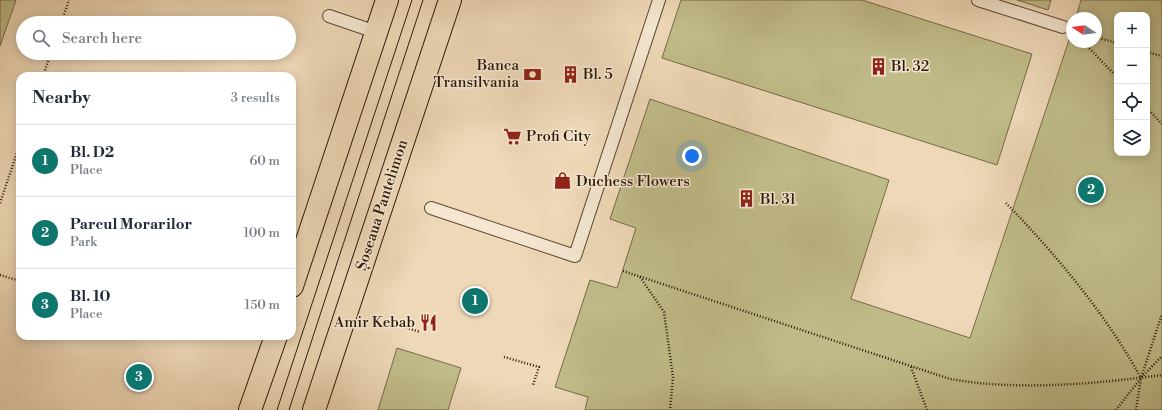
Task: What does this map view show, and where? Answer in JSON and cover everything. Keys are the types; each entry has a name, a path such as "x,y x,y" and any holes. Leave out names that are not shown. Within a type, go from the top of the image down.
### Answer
{"main road":[{"path":"296,274 387,0"},
{"name":"Șoseaua Pantelimon","path":"314,410 450,0"},
{"path":"250,410 275,340"}],"lane":[{"path":"431,208 575,256 659,0"},
{"path":"978,0 1063,27"},
{"path":"329,16 376,32"}],"path":[{"path":"63,16 69,0"},
{"path":"1102,39 1114,42"},
{"path":"1089,48 1114,74"},
{"path":"1150,53 1162,56"},
{"path":"44,72 49,60"},
{"path":"1150,111 1162,124"},
{"path":"0,203 16,156"},
{"path":"1006,203 1046,245 1080,287 1141,378"},
{"path":"623,272 950,379 977,384 1008,386 1141,378 1162,375"},
{"path":"0,275 16,280"},
{"path":"639,277 664,312 673,377 670,410"},
{"path":"1136,410 1141,378 1162,314"},
{"path":"392,323 420,332"},
{"path":"1116,410 1141,378 1162,356"},
{"path":"504,357 539,367 533,385"},
{"path":"911,367 927,410"}],"shaded area":[{"path":"0,0 16,0 0,46"},
{"path":"681,0 862,0 1032,54 997,165 662,58"},
{"path":"1017,0 1051,0 1048,10"},
{"path":"1081,0 1162,0 1162,410 585,410 588,397 555,387 590,280 617,288 636,228 610,219 650,99 889,180 851,299 970,338 1066,48 1102,48 1102,12 1078,12"},
{"path":"397,348 461,368 448,410 378,410"}],"tram line":[{"path":"277,410 412,0"},
{"path":"289,410 423,0"}],"place":[{"name":"Bl. 32","path":"878,66"},
{"name":"Banca Transilvania","path":"532,74"},
{"name":"Bl. 5","path":"570,74"},
{"name":"Profi City","path":"513,136"},
{"name":"Duchess Flowers","path":"563,181"},
{"name":"Parcul Morarilor","path":"1091,190"},
{"name":"Bl. 31","path":"747,199"},
{"name":"Bl. D2","path":"475,301"},
{"name":"Amir Kebab","path":"428,322"},
{"name":"Bl. 10","path":"139,377"}]}
